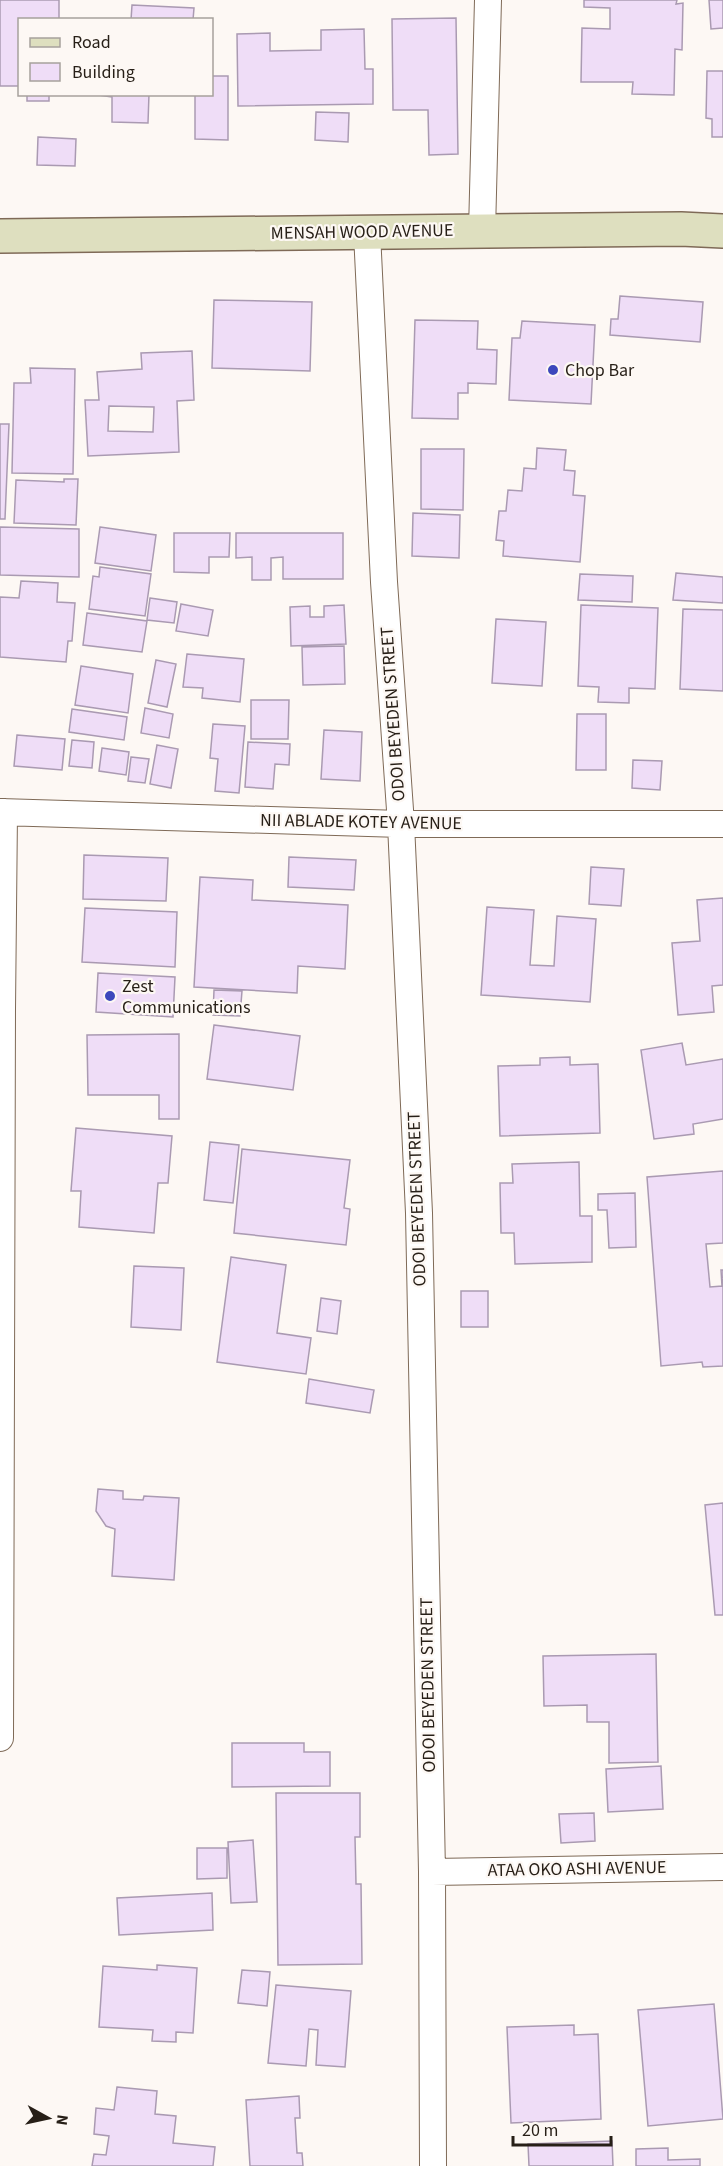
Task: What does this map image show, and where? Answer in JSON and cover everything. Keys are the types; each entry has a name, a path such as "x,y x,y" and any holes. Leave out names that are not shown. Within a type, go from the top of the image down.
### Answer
{"street":[{"path":"482,231 488,0"},
{"name":"MENSAH WOOD AVENUE","path":"0,236 681,229 723,231"},
{"name":"ODOI BEYEDEN STREET","path":"367,233 384,582 401,824 418,1213 432,1872 433,2166"},
{"path":"0,1738 2,812"},
{"name":"NII ABLADE KOTEY AVENUE","path":"2,812 401,824 723,825"},
{"name":"ATAA OKO ASHI AVENUE","path":"432,1872 723,1867"}],"building":[{"path":"0,0 59,0 59,18 18,18 18,86 0,86"},
{"path":"584,0 677,0 676,4 683,3 682,50 675,49 674,95 632,94 633,82 581,82 582,28 610,29 610,8 584,7"},
{"path":"709,0 723,0 723,28 711,29"},
{"path":"132,5 194,8 193,18 131,18"},
{"path":"456,18 458,154 429,155 428,110 393,110 392,19"},
{"path":"364,29 365,69 373,69 373,104 238,106 237,34 270,33 270,51 321,50 321,30"},
{"path":"707,71 723,71 723,137 712,137 712,119 706,118"},
{"path":"213,76 228,76 228,140 195,139 195,96 213,96"},
{"path":"27,96 49,96 49,101 27,101"},
{"path":"105,96 149,96 148,123 112,122 112,97"},
{"path":"316,112 349,113 348,142 315,140"},
{"path":"38,137 76,139 75,166 37,165"},
{"path":"620,296 703,302 700,342 610,335 611,319 618,319"},
{"path":"214,300 312,302 310,371 212,368"},
{"path":"415,320 478,321 477,349 497,350 496,384 468,383 468,393 458,393 458,419 412,418"},
{"path":"522,321 595,325 591,404 509,400 512,338 520,338"},
{"path":"192,351 194,400 177,401 179,452 88,456 85,400 99,400 97,372 142,369 141,353","holes":["109,406 154,407 153,432 108,431"]},
{"path":"30,368 75,369 73,474 12,473 14,383 31,383"},
{"path":"0,424 9,424 5,519 0,519"},
{"path":"537,448 566,450 564,470 575,471 573,495 585,496 580,562 503,556 504,541 496,540 499,511 506,511 508,490 522,491 524,468 536,469"},
{"path":"421,449 464,449 463,510 421,509"},
{"path":"64,479 78,479 76,525 14,523 16,480 64,482"},
{"path":"413,513 460,515 459,558 412,556"},
{"path":"0,527 79,529 79,577 0,575"},
{"path":"100,527 156,535 151,571 95,563"},
{"path":"174,533 230,533 229,557 209,557 209,573 174,572"},
{"path":"236,533 343,533 343,579 283,579 283,557 271,558 271,580 252,580 252,557 236,558"},
{"path":"100,567 151,574 145,616 89,609 93,576 99,577"},
{"path":"676,573 723,577 723,603 673,600"},
{"path":"580,574 633,576 632,602 578,600"},
{"path":"21,581 58,583 57,602 75,603 72,641 68,641 66,662 0,657 0,597 19,598"},
{"path":"150,598 177,602 174,623 147,620"},
{"path":"181,604 213,610 208,636 176,631"},
{"path":"344,605 346,644 291,646 290,607 310,606 310,617 324,617 324,606"},
{"path":"581,605 658,608 655,689 629,688 629,703 598,702 599,687 578,686"},
{"path":"683,609 723,610 723,691 680,689"},
{"path":"87,613 147,621 142,652 83,645"},
{"path":"496,619 546,622 542,686 492,683"},
{"path":"344,646 345,684 303,685 302,647"},
{"path":"187,654 244,659 240,702 202,698 203,688 183,687"},
{"path":"156,660 176,664 167,707 148,703"},
{"path":"81,666 133,674 128,713 75,705"},
{"path":"251,700 289,700 288,739 251,739"},
{"path":"145,708 173,714 169,738 141,733"},
{"path":"72,709 127,717 124,740 69,732"},
{"path":"577,714 606,714 606,770 576,770"},
{"path":"213,724 245,726 239,793 215,791 218,759 210,758"},
{"path":"324,730 362,732 360,781 321,779"},
{"path":"17,735 65,739 62,770 14,766"},
{"path":"72,740 94,742 92,768 69,766"},
{"path":"248,742 290,744 289,765 275,764 273,789 245,787"},
{"path":"157,745 178,749 171,788 150,784"},
{"path":"102,748 129,752 126,775 99,771"},
{"path":"131,757 149,759 145,783 128,781"},
{"path":"633,760 662,761 660,790 632,788"},
{"path":"84,855 168,858 166,901 83,899"},
{"path":"289,857 356,860 354,890 288,887"},
{"path":"591,867 624,869 621,906 589,904"},
{"path":"200,877 253,880 252,900 348,905 345,969 298,966 297,993 194,987"},
{"path":"723,898 723,985 712,986 714,1012 678,1015 672,943 700,941 697,900"},
{"path":"487,907 534,910 530,965 554,966 557,916 596,919 590,1002 481,995"},
{"path":"85,908 177,912 175,967 82,962"},
{"path":"98,973 175,977 173,1017 96,1012"},
{"path":"214,990 242,991 240,1016 213,1015"},
{"path":"214,1025 300,1036 293,1090 207,1079"},
{"path":"179,1034 179,1119 159,1119 159,1095 88,1095 87,1035"},
{"path":"682,1043 686,1065 723,1059 723,1119 693,1124 694,1134 654,1139 641,1050"},
{"path":"570,1057 570,1065 598,1064 600,1133 500,1136 498,1066 540,1065 540,1058"},
{"path":"76,1128 172,1136 168,1183 158,1183 154,1233 79,1227 81,1191 71,1191"},
{"path":"210,1142 239,1145 233,1203 204,1200"},
{"path":"242,1149 350,1160 344,1208 350,1209 346,1245 234,1233"},
{"path":"579,1162 580,1216 592,1216 592,1262 515,1264 514,1233 501,1233 500,1183 513,1183 512,1164"},
{"path":"723,1171 723,1243 706,1244 710,1287 722,1286 721,1270 723,1270 723,1366 703,1367 702,1362 661,1366 647,1177"},
{"path":"635,1193 636,1247 609,1248 607,1210 598,1210 598,1194"},
{"path":"231,1257 286,1265 277,1333 311,1338 306,1374 217,1362"},
{"path":"134,1266 184,1268 181,1330 131,1327"},
{"path":"461,1291 488,1291 488,1327 461,1327"},
{"path":"321,1298 341,1301 337,1334 317,1331"},
{"path":"309,1379 374,1390 370,1413 306,1403"},
{"path":"98,1489 123,1491 123,1499 143,1500 144,1496 179,1498 174,1580 112,1576 115,1529 106,1526 96,1511"},
{"path":"723,1503 723,1615 715,1615 705,1505"},
{"path":"656,1654 658,1762 609,1763 609,1722 587,1722 587,1705 544,1706 543,1656"},
{"path":"232,1743 304,1743 304,1752 330,1752 330,1786 232,1787"},
{"path":"661,1766 663,1809 608,1812 606,1769"},
{"path":"276,1793 360,1793 360,1837 355,1837 356,1884 361,1884 362,1964 278,1965"},
{"path":"594,1813 595,1841 561,1843 559,1814"},
{"path":"253,1840 257,1902 231,1903 228,1842"},
{"path":"197,1848 227,1848 227,1878 197,1879"},
{"path":"212,1893 213,1930 119,1935 117,1898"},
{"path":"157,1965 197,1968 193,2033 176,2032 176,2042 152,2041 153,2030 99,2027 103,1966 157,1970"},
{"path":"242,1970 270,1972 267,2006 238,2003"},
{"path":"276,1985 351,1991 345,2067 316,2065 318,2030 309,2029 306,2066 268,2063"},
{"path":"714,2004 723,2119 648,2126 638,2010"},
{"path":"574,2025 574,2035 598,2034 601,2119 511,2123 507,2027"},
{"path":"117,2087 157,2091 155,2114 176,2116 173,2143 215,2147 213,2166 92,2166 94,2154 106,2155 109,2136 94,2134 96,2108 114,2110"},
{"path":"299,2096 300,2118 295,2118 297,2153 302,2153 303,2166 250,2166 246,2100"},
{"path":"612,2141 613,2166 529,2166 528,2144"},
{"path":"668,2148 668,2160 700,2159 700,2166 636,2166 636,2149"}],"place":[{"name":"Chop Bar","path":"553,370"},
{"name":"Zest Communications","path":"110,996"}]}
